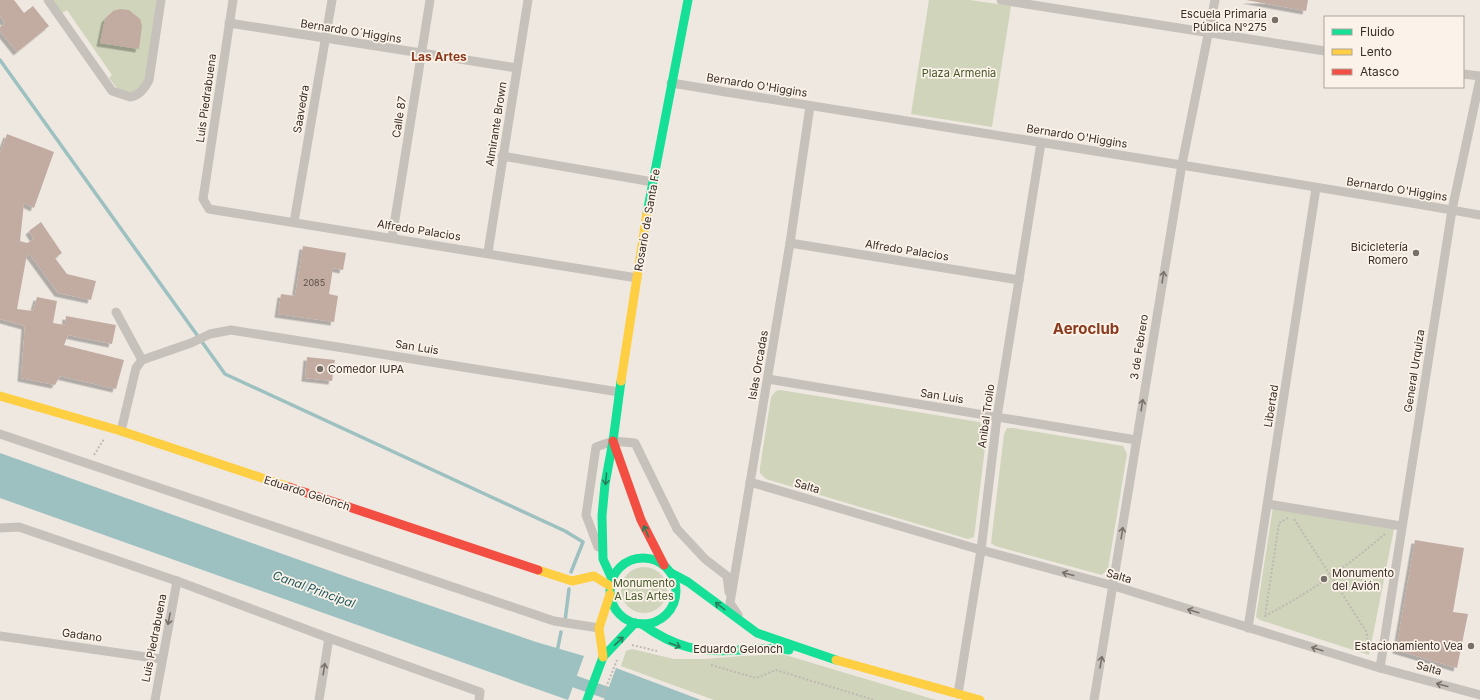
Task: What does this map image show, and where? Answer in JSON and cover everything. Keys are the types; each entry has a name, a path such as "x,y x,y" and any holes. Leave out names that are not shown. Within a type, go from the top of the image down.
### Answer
{"main road":[{"name":"Rosario de Santa Fe","path":"611,586 604,560 601,533 608,460 613,441 636,278 670,83 688,0"},
{"name":"Eduardo Gelonch","path":"0,396 121,431 572,581 594,576 611,586"},
{"name":"Rosario de Santa Fe","path":"613,441 633,501 652,544 664,565"},
{"name":"Eduardo Gelonch","path":"638,623 656,621 662,618 672,607 676,594 676,586 671,573 664,565 650,558 635,559 621,566 611,586 615,609 624,618 638,623 670,644 691,650 727,652 784,649 816,655 980,700"},
{"name":"Eduardo Gelonch","path":"671,573 688,582 744,625 757,633 816,655"},
{"path":"603,657 599,628 611,586"},
{"path":"587,700 603,657 638,623"}],"street":[{"path":"48,0 112,90 130,97 139,93 146,87 149,80 161,0"},
{"name":"Luis Piedrabuena","path":"203,199 233,0"},
{"name":"Saavedra","path":"294,222 332,0"},
{"name":"Calle 87","path":"392,238 430,0"},
{"name":"Almirante Brown","path":"488,252 502,156 528,0"},
{"path":"1001,0 1324,51"},
{"name":"3 de Febrero","path":"1094,700 1114,586 1136,440 1182,164 1210,32 1215,0"},
{"name":"Bernardo O´Higgins","path":"229,23 517,68"},
{"path":"1464,74 1480,78"},
{"name":"General Urquiza","path":"1380,668 1401,526 1452,210 1480,78"},
{"name":"Bernardo O'Higgins","path":"670,83 1041,143 1182,164 1480,215"},
{"name":"Islas Orcadas","path":"730,603 790,243 810,106"},
{"name":"Anibal Troilo","path":"958,694 981,550 997,417 1041,143"},
{"path":"502,156 653,182"},
{"name":"Libertad","path":"1248,628 1316,188"},
{"name":"Alfredo Palacios","path":"203,199 209,209 488,252 636,278"},
{"name":"Alfredo Palacios","path":"790,243 1019,280"},
{"path":"116,312 142,360 136,368 121,431"},
{"name":"San Luis","path":"142,360 191,343 210,334 231,330 619,392"},
{"name":"San Luis","path":"768,379 1136,440"},
{"path":"0,434 554,621 599,628"},
{"path":"604,560 586,515 596,447 613,441 635,443 677,529 705,559 727,576 730,603 744,625"},
{"name":"Salta","path":"750,482 981,550 1114,586 1380,668 1480,695"},
{"path":"1268,504 1401,526"},
{"path":"0,528 19,527 177,581 329,638 480,692 478,700"},
{"name":"Luis Piedrabuena","path":"155,700 161,659 177,581"},
{"name":"Gadano","path":"0,636 161,659"},
{"path":"319,700 329,638"}],"path":[{"path":"89,463 111,428"},
{"path":"1368,641 1366,631 1332,576 1292,516 1278,523 1265,616 1301,597 1332,576 1361,555 1387,532"},
{"path":"626,649 632,645 661,652"},
{"path":"601,700 620,653"},
{"path":"705,664 756,678 776,670 874,700"}],"green space":[{"path":"53,0 157,0 146,75 142,86 130,94 117,88 109,78 112,75 67,10 62,13"},
{"name":"Plaza Armenia","path":"929,0 970,0 1011,6 992,127 911,114"},
{"path":"780,390 979,422 986,428 987,432 974,537 968,539 766,479 760,473 760,468 771,397 776,391"},
{"path":"1007,428 1123,446 1127,454 1108,569 1102,575 995,546 991,543 1004,434"},
{"path":"1273,507 1394,529 1369,655 1260,620 1256,617"},
{"name":"Monumento A Las Artes","path":"640,567 648,567 657,571 663,577 667,590 663,603 657,609 648,613 640,613 631,609 625,603 621,594 621,586 625,577 631,571"},
{"path":"632,649 674,659 705,659 782,654 936,700 714,700 621,666 626,651"}],"water":[{"path":"0,453 350,578 536,642 584,656 568,700 0,498"},
{"path":"616,668 701,700 604,700"}],"building":[{"path":"0,0 14,0 24,13 33,6 49,26 17,52 0,31 0,27 5,23 0,16"},
{"path":"1246,0 1308,0 1306,11"},
{"path":"120,9 129,10 140,19 142,26 139,49 100,43 105,19 113,11"},
{"path":"7,134 54,152 34,208 24,203 20,241 27,243 34,239 29,231 41,222 62,253 55,258 67,274 96,281 91,300 58,293 31,256 27,254 17,309 33,311 37,297 57,301 53,323 65,325 66,316 116,325 112,344 68,335 64,345 124,360 116,389 60,376 55,385 21,378 25,326 0,319 0,153"},
{"path":"303,246 346,253 343,270 333,268 329,294 338,296 334,322 278,314 281,294 295,296"},
{"name":"Comedor IUPA","path":"307,357 335,360 332,381 305,378"},
{"path":"1415,540 1464,548 1453,612 1468,614 1457,668 1396,650"}],"waterway":[{"path":"0,60 225,374 565,531 583,542 571,572"},
{"path":"565,621 569,589"},
{"path":"557,652 561,632"},
{"name":"Canal Principal","path":"559,676 627,700"}],"traffic: fast":[{"path":"647,213 688,0"},
{"path":"612,579 603,559 602,516 605,484 613,441 621,381"},
{"path":"643,558 656,560 671,573 674,578 676,591 674,604 661,619 656,622 643,624 630,622 615,609 612,604 610,591 612,578 625,563 630,560 643,558"},
{"path":"671,573 688,582 757,633 836,660"},
{"path":"587,700 603,657 635,623"},
{"path":"642,624 666,639 688,647 712,651 771,648 789,650"}],"traffic: slow":[{"path":"621,381 647,213"},
{"path":"0,396 121,431 289,487"},
{"path":"538,570 572,581 594,576 610,586"},
{"path":"603,657 599,628 610,594"},
{"path":"836,660 980,700"}],"traffic: jam":[{"path":"613,441 641,520 664,565"},
{"path":"289,487 538,570"}],"place":[{"name":"Escuela Primaria Pública N°275","path":"1275,20"},
{"name":"Bicicletería Romero","path":"1416,253"},
{"name":"Comedor IUPA","path":"320,369"},
{"name":"Monumento del Avión","path":"1324,579"},
{"name":"Estacionamiento Vea","path":"1471,646"}],"district":[{"name":"Las Artes","path":"439,56"},
{"name":"Aeroclub","path":"1086,328"}]}
